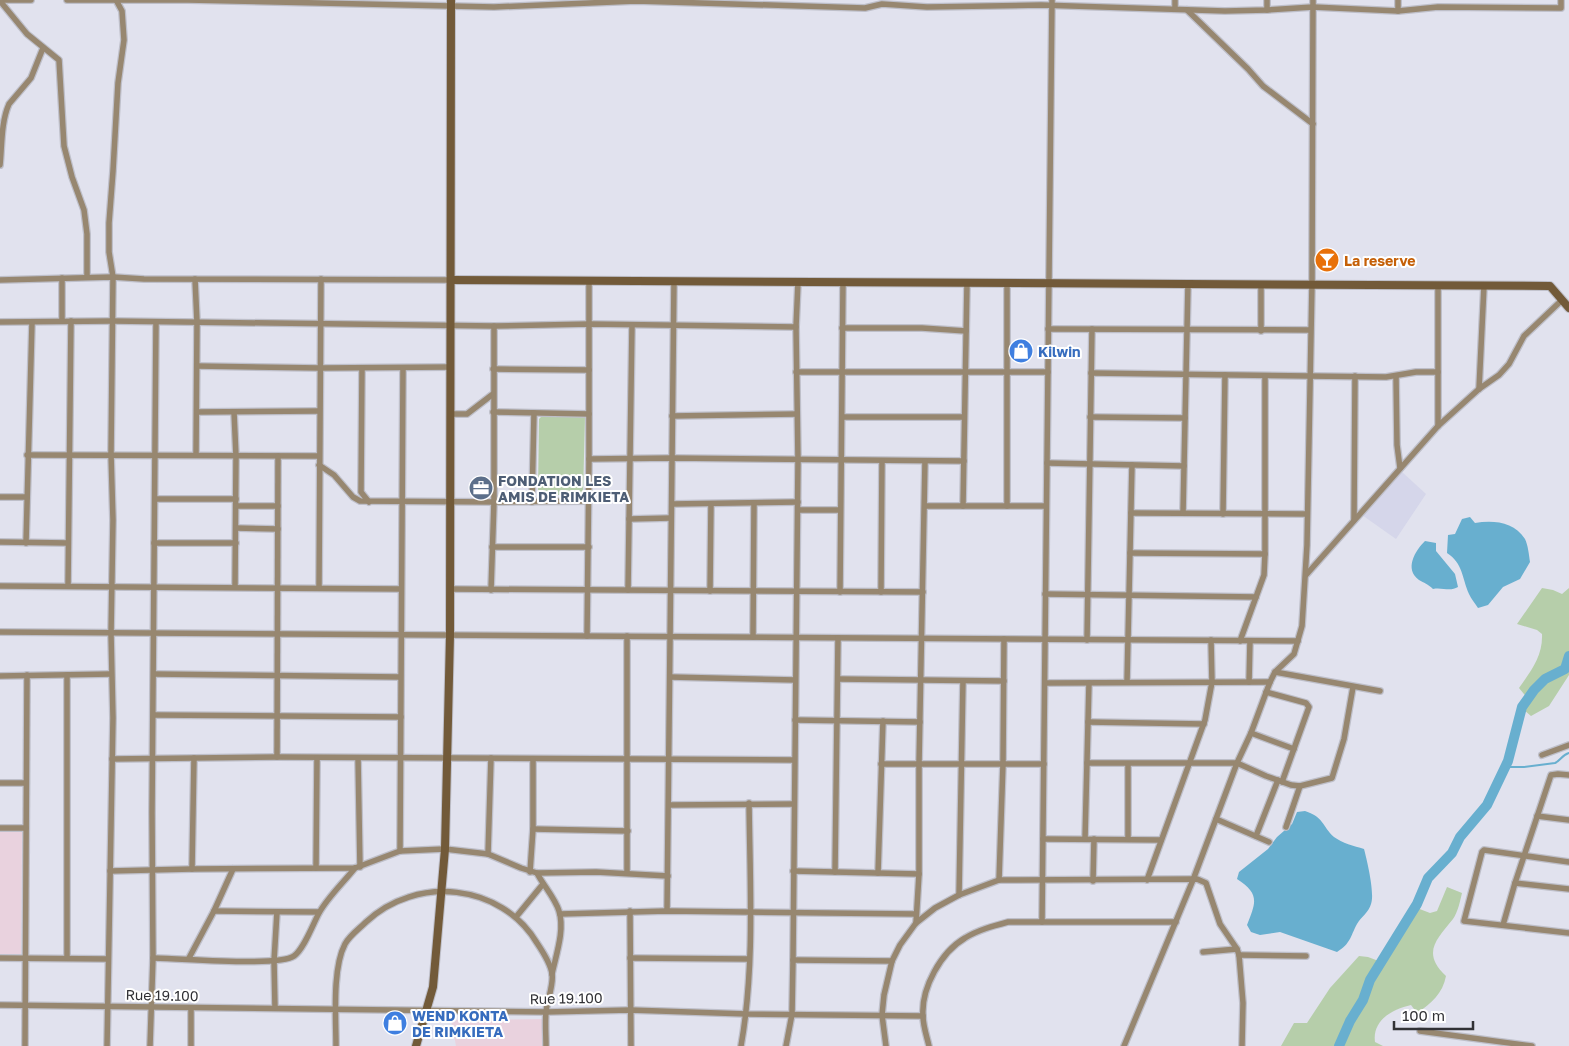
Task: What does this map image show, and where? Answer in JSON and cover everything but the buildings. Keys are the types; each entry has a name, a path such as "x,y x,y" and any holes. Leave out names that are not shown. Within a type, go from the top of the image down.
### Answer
{"street":[{"path":"0,1 30,0"},
{"path":"67,0 451,3 494,7 636,0 798,3 865,8 882,2 1052,3 1187,10 1267,10 1313,7 1398,11 1438,8 1561,8 1562,0 1569,1"},
{"path":"1175,9 1176,0"},
{"path":"1267,0 1267,10"},
{"path":"1124,1046 1193,880 1270,682 1275,672 1294,654 1302,626 1306,575 1312,284 1313,0"},
{"path":"1357,0 1357,8"},
{"path":"1398,0 1398,11"},
{"path":"1438,0 1438,8"},
{"path":"0,1 27,34 56,57 59,64 64,146 72,177 84,210 87,234 87,277"},
{"path":"108,1046 112,759 111,454 113,277 108,252 118,83 124,40 122,11 116,1"},
{"path":"416,1046 433,988 445,848 450,635 452,325 451,3"},
{"path":"1042,922 1052,3"},
{"path":"1187,10 1263,86 1313,124"},
{"path":"0,165 7,108 31,78 44,48"},
{"path":"0,280 113,277 1550,286 1569,308"},
{"path":"62,278 62,321"},
{"path":"195,279 197,322 196,455"},
{"path":"319,588 321,279"},
{"path":"587,636 590,324 588,281"},
{"path":"667,911 674,281"},
{"path":"786,1046 792,1014 794,912 794,760 798,510 796,327 798,282"},
{"path":"840,592 843,282"},
{"path":"963,506 967,282"},
{"path":"1007,283 1007,506"},
{"path":"1183,513 1188,284"},
{"path":"1261,284 1261,331"},
{"path":"1438,285 1438,426"},
{"path":"1479,389 1484,286"},
{"path":"1306,575 1438,426 1479,389 1499,375 1509,364 1524,336 1562,300"},
{"path":"68,586 71,321"},
{"path":"0,322 113,321 494,326 590,324 796,327"},
{"path":"26,543 32,322"},
{"path":"150,1046 153,958 152,758 154,716 156,322"},
{"path":"491,590 494,502 494,326"},
{"path":"628,590 632,326"},
{"path":"842,328 922,328 966,331"},
{"path":"1048,329 1310,330"},
{"path":"1087,640 1092,329"},
{"path":"197,366 320,368 451,367"},
{"path":"362,368 360,492 369,502"},
{"path":"400,851 403,368"},
{"path":"493,369 589,370"},
{"path":"796,372 1048,372"},
{"path":"1092,373 1396,376 1416,372 1438,372"},
{"path":"1223,514 1225,375"},
{"path":"1240,641 1264,575 1265,376"},
{"path":"1354,520 1355,376"},
{"path":"1396,376 1397,445 1400,468"},
{"path":"451,414 467,414 493,394"},
{"path":"197,412 319,412"},
{"path":"234,412 236,456 235,587"},
{"path":"493,412 589,414"},
{"path":"532,502 534,413"},
{"path":"672,416 797,414"},
{"path":"842,417 964,417"},
{"path":"1090,417 1185,418"},
{"path":"27,455 319,456"},
{"path":"277,758 278,456"},
{"path":"589,459 964,461"},
{"path":"881,592 882,461"},
{"path":"916,923 919,874 925,461"},
{"path":"1047,463 1184,466"},
{"path":"319,465 334,475 356,499 369,502 588,501"},
{"path":"1127,682 1132,465"},
{"path":"0,497 27,497"},
{"path":"155,499 278,506"},
{"path":"672,504 798,502"},
{"path":"753,637 754,503"},
{"path":"710,591 711,504"},
{"path":"925,506 1046,506"},
{"path":"798,510 840,510"},
{"path":"1131,513 1307,514"},
{"path":"629,519 672,518"},
{"path":"236,528 278,529"},
{"path":"0,542 68,544"},
{"path":"154,543 236,543"},
{"path":"492,547 588,547"},
{"path":"1130,553 1265,554"},
{"path":"0,586 401,589"},
{"path":"450,589 923,592"},
{"path":"1045,594 1256,597"},
{"path":"0,632 1298,641"},
{"path":"627,636 627,873"},
{"path":"835,872 838,638"},
{"path":"1000,880 1004,639"},
{"path":"1146,880 1204,724 1212,682 1212,640"},
{"path":"1249,682 1250,641"},
{"path":"1275,672 1380,691"},
{"path":"0,676 111,674"},
{"path":"154,674 400,677"},
{"path":"25,1046 27,675"},
{"path":"66,958 67,675"},
{"path":"670,678 796,680"},
{"path":"838,679 1004,681"},
{"path":"959,895 963,681"},
{"path":"1044,683 1270,682"},
{"path":"1085,839 1089,683"},
{"path":"1087,763 1189,762 1237,764 1280,781 1300,786 1332,778 1344,739 1353,687"},
{"path":"1256,836 1308,712 1308,705 1266,692"},
{"path":"154,716 401,717"},
{"path":"795,720 920,722"},
{"path":"878,873 883,721"},
{"path":"1088,722 1204,724"},
{"path":"1251,733 1294,749"},
{"path":"1542,755 1569,745"},
{"path":"192,869 194,758"},
{"path":"316,868 317,758"},
{"path":"153,958 274,961 290,958 297,954 319,912 357,868 358,758"},
{"path":"112,759 491,758 794,760"},
{"path":"488,854 491,758"},
{"path":"530,872 533,829 533,759"},
{"path":"881,764 1044,764"},
{"path":"1128,764 1128,839"},
{"path":"1503,925 1551,776 1558,774 1569,775"},
{"path":"0,783 26,783"},
{"path":"1286,827 1300,786"},
{"path":"741,1046 747,1014 750,912 749,803"},
{"path":"669,804 794,804"},
{"path":"1537,816 1569,820"},
{"path":"1216,819 1269,842"},
{"path":"0,828 26,828"},
{"path":"533,829 628,831"},
{"path":"1043,839 1161,840"},
{"path":"1093,881 1094,839"},
{"path":"110,872 192,869 357,868 400,851 445,848 488,854 530,872 537,873 627,873 668,876"},
{"path":"1569,862 1487,849 1482,852 1464,921 1569,933"},
{"path":"190,958 233,869"},
{"path":"793,871 919,874"},
{"path":"537,873 560,914 560,935 546,1012 546,1046"},
{"path":"886,1046 882,1015 884,995 892,961 900,945 916,923 935,908 959,895 1000,880 1202,880 1206,882 1220,924 1238,952 1243,1003 1242,1046"},
{"path":"1515,883 1569,889"},
{"path":"516,917 543,884"},
{"path":"336,1046 337,983 341,956 346,944 354,932 373,915 396,901 418,893 441,891 465,893 500,905 516,917 530,932 552,974"},
{"path":"214,911 319,912"},
{"path":"560,914 667,911 916,914"},
{"path":"275,1008 274,961 277,912"},
{"path":"630,912 631,1046"},
{"path":"930,1046 923,1016 925,997 932,978 946,954 964,938 984,928 1008,922 1176,922"},
{"path":"1203,952 1306,956"},
{"path":"0,958 108,959"},
{"path":"630,958 748,959"},
{"path":"793,960 892,961"},
{"name":"Rue 19.100","path":"0,1005 546,1012 630,1010 747,1014 923,1016"},
{"path":"191,1008 191,1046"},
{"path":"1420,1032 1532,1046"}],"shaded area":[{"path":"1402,472 1426,494 1396,539 1362,515"},
{"path":"0,831 22,832 21,954 0,954"},
{"path":"543,1019 542,1046 456,1046 451,1020"}],"green space":[{"path":"542,416 585,417 583,495 541,495 538,493 539,419"},
{"path":"1542,588 1562,594 1569,588 1569,675 1549,706 1531,716 1524,710 1529,700 1519,688 1532,669 1541,649 1542,634 1537,630 1517,624"},
{"path":"1447,887 1462,893 1455,916 1434,946 1434,960 1438,968 1446,976 1442,988 1432,1002 1417,1013 1411,1005 1397,1009 1385,1017 1380,1022 1375,1034 1375,1042 1383,1046 1281,1046 1294,1023 1307,1023 1330,988 1359,956 1384,963 1417,908 1430,913 1437,911"}],"water":[{"path":"1470,517 1475,523 1496,522 1515,529 1525,539 1530,562 1520,579 1503,587 1488,605 1478,608 1469,594 1459,566 1447,553 1448,535 1455,534 1462,519"},
{"path":"1425,541 1436,543 1436,551 1455,574 1458,587 1452,589 1433,589 1415,576 1412,571 1413,560"},
{"path":"1305,811 1316,816 1337,839 1364,849 1367,861 1371,885 1371,904 1369,910 1357,924 1348,943 1337,952 1280,932 1260,935 1251,932 1247,925 1254,899 1250,889 1237,879 1239,872 1268,849 1277,837 1292,824 1297,812"}],"waterway":[{"path":"1339,1046 1350,1021 1363,1000 1370,980 1417,904 1428,878 1452,853 1460,837 1487,805 1508,761 1522,707 1534,690 1545,679 1565,669 1569,656"},
{"path":"1505,767 1524,767 1555,763 1569,753"}],"place":[{"name":"La reserve","path":"1327,260"},
{"name":"Kilwin","path":"1021,351"},
{"name":"FONDATION LES AMIS DE RIMKIETA","path":"481,488"},
{"name":"WEND KONTA DE RIMKIETA","path":"395,1023"}]}
